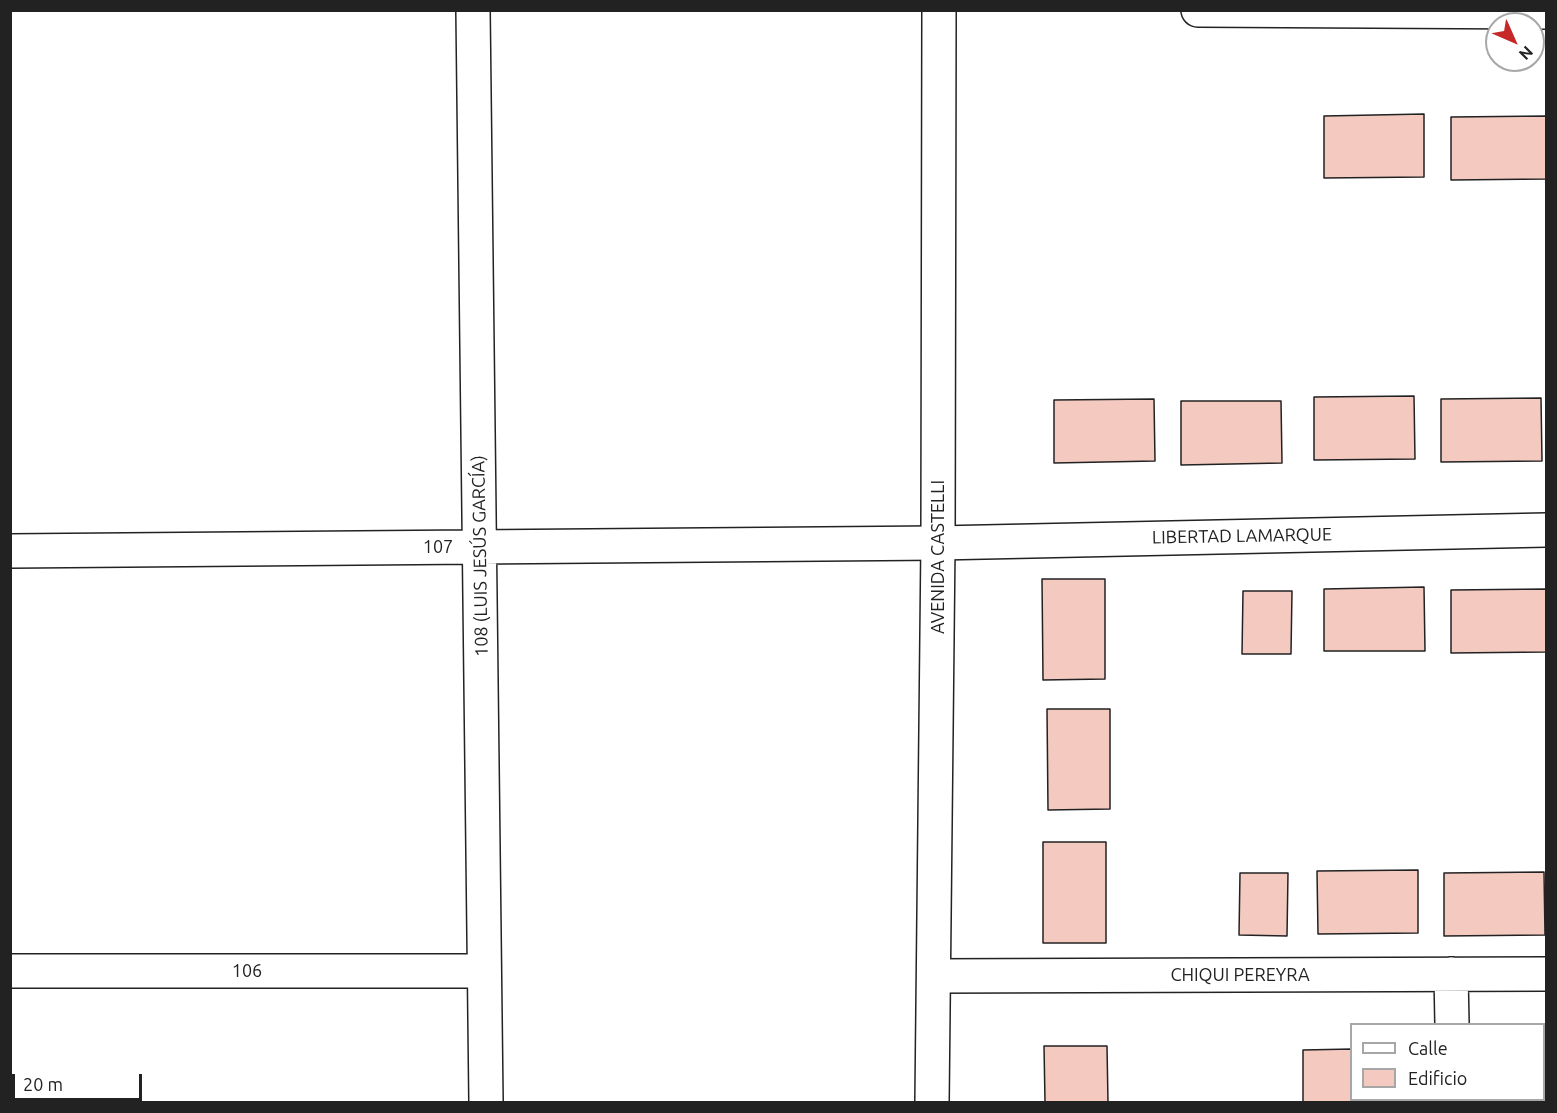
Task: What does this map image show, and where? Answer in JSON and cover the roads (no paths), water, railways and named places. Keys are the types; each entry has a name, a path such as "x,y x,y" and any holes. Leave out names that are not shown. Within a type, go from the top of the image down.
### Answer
{"street":[{"name":"108 (LUIS JESÚS GARCÍA)","path":"473,10 486,1102"},
{"name":"AVENIDA CASTELLI","path":"932,1102 938,543 939,10"},
{"path":"1198,10 1546,12"},
{"name":"LIBERTAD LAMARQUE","path":"938,543 1546,531"},
{"name":"107","path":"10,551 938,543"},
{"name":"106","path":"10,971 484,971"},
{"path":"1451,974 1452,1023"},
{"name":"CHIQUI PEREYRA","path":"934,976 1546,974"}]}
